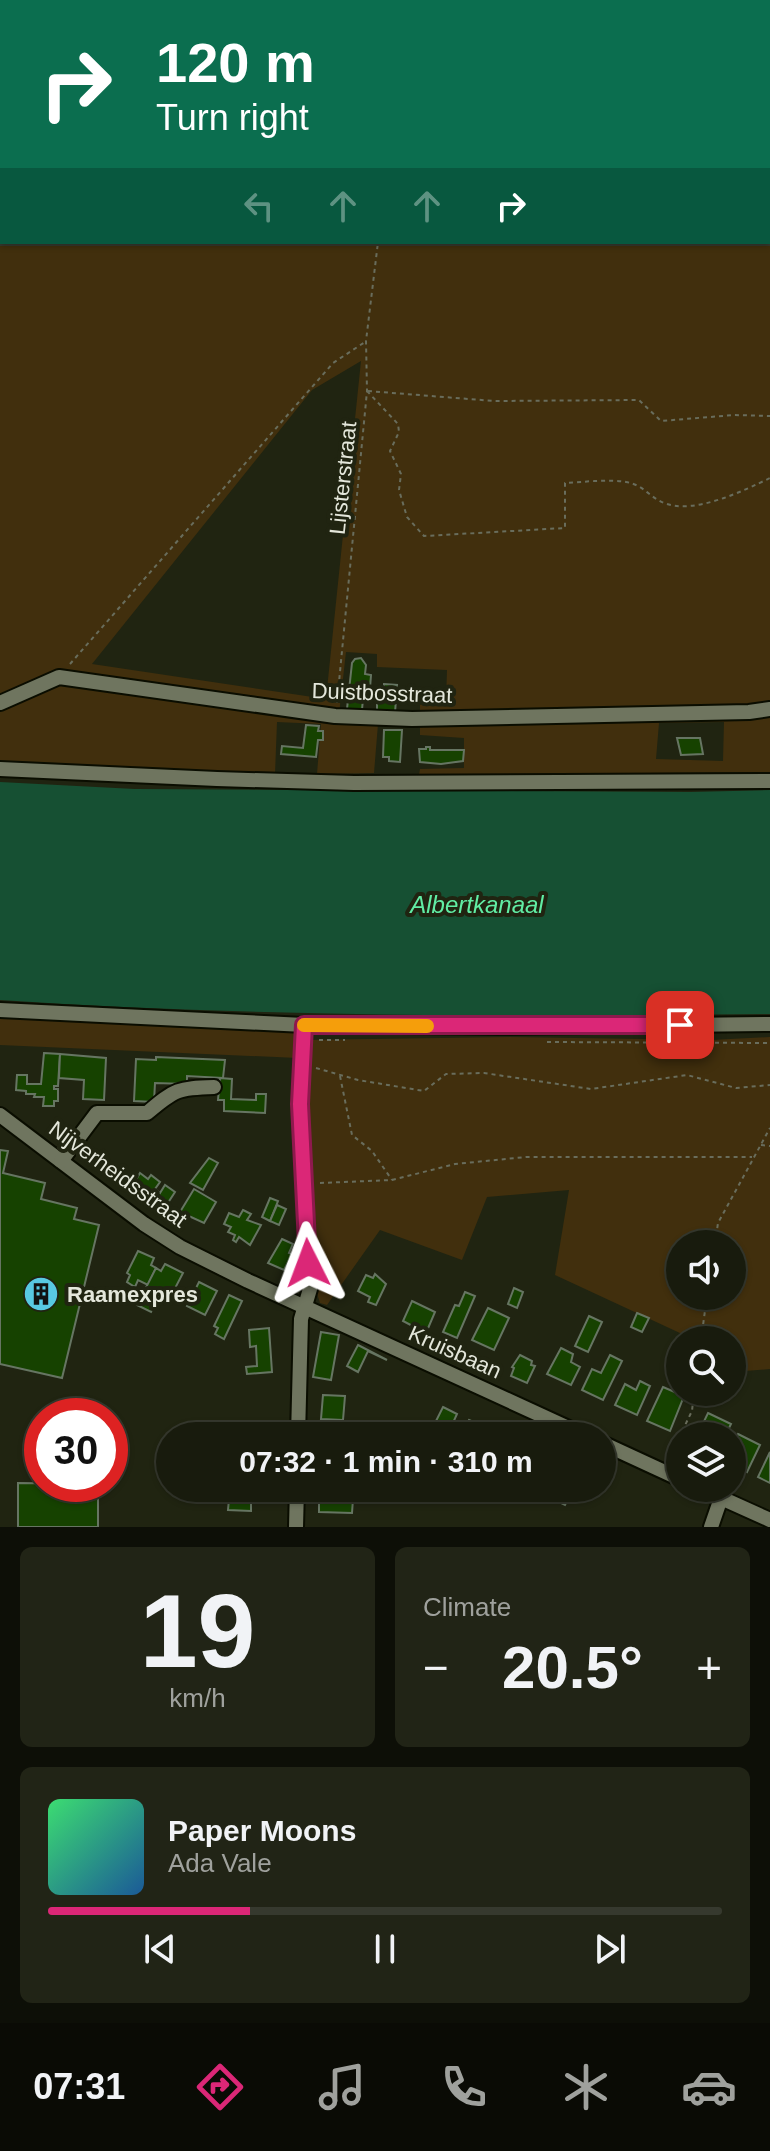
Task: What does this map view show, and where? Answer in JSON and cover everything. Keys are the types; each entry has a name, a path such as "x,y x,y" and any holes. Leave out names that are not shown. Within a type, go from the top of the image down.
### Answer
{"street":[{"path":"0,703 59,677"},
{"name":"Duistbosstraat","path":"59,677 335,716 412,719 749,712 770,709"},
{"path":"0,769 354,783 770,781"},
{"path":"0,1010 304,1025 499,1027 770,1024"},
{"path":"298,1422 301,1319 310,1289 300,1104 304,1025"},
{"path":"61,1161 97,1113 147,1113 170,1093 182,1088 214,1087"},
{"name":"Nijverheidsstraat","path":"0,1115 144,1224 180,1247 305,1307"},
{"name":"Kruisbaan","path":"305,1307 556,1422"},
{"path":"616,1450 666,1473"},
{"path":"296,1527 297,1502"},
{"path":"711,1527 720,1502"},
{"path":"730,1502 770,1520"}],"path":[{"name":"Lijsterstraat","path":"335,716 367,391 366,341 378,244"},
{"path":"59,677 333,363 366,341"},
{"path":"367,391 494,401 639,400 661,421 734,415 770,416"},
{"path":"367,391 398,424 399,432 390,451 401,474 399,490 407,517 424,536 565,528 565,483 625,482 643,487 664,503 693,505 727,499 770,478"},
{"path":"302,1059 318,1069 339,1075 424,1091 446,1074 484,1073 591,1089 687,1075 736,1088 770,1085"},
{"path":"339,1075 352,1135 372,1151 392,1180"},
{"path":"717,1230 752,1157 770,1128"},
{"path":"760,1145 770,1146"},
{"path":"303,1183 392,1180 455,1164 526,1157 752,1157"},
{"path":"663,1472 693,1406"}],"shaded area":[{"path":"0,244 770,244 770,772 419,775 420,769 464,768 464,738 420,735 420,704 446,702 447,670 377,667 377,654 346,652 338,723 378,724 374,773 317,774 321,724 277,722 275,774 0,763","holes":["361,361 326,699 92,664 312,390","724,722 723,761 656,759 659,723"]},
{"path":"0,1013 293,1031 299,1036 298,1058 0,1045"},
{"path":"509,1037 711,1040 770,1037 770,1369 746,1371 746,1326 666,1327 555,1275 569,1190 487,1197 462,1260 380,1230 327,1305 320,1303 314,1284 303,1040"}],"water":[{"name":"Albertkanaal","path":"0,782 135,789 770,790 770,1014 385,1014 193,1010 0,1000"}],"building":[{"path":"361,658 366,665 365,674 371,675 370,688 364,687 362,710 347,709 352,663"},
{"path":"384,684 397,685 395,713 377,710 377,703 383,703"},
{"path":"306,725 319,726 318,731 323,731 323,740 318,740 316,757 281,754 282,746 303,748"},
{"path":"384,730 402,730 400,762 383,757"},
{"path":"677,738 700,738 703,754 681,755"},
{"path":"426,747 430,750 464,750 463,761 441,764 420,762 419,749"},
{"path":"44,1053 60,1054 58,1086 54,1086 58,1089 58,1101 54,1101 54,1106 43,1106 44,1097 34,1097 35,1094 16,1090 17,1075 27,1075 27,1084 41,1084"},
{"path":"60,1054 106,1058 104,1100 83,1099 84,1080 59,1078"},
{"path":"156,1057 225,1060 223,1078 187,1076 187,1084 155,1083 154,1102 134,1101 136,1059 156,1060"},
{"path":"220,1078 232,1079 231,1099 256,1100 256,1094 266,1094 265,1113 224,1111 224,1100 218,1100"},
{"name":"Raamexpres","path":"0,1150 8,1151 3,1173 45,1183 41,1199 77,1208 74,1219 99,1225 62,1378 0,1364"},
{"path":"209,1158 218,1163 203,1190 190,1183"},
{"path":"140,1173 148,1179 151,1175 160,1182 155,1189 160,1193 165,1185 175,1192 160,1215 144,1204 150,1194 134,1183"},
{"path":"194,1189 216,1202 204,1223 180,1212"},
{"path":"270,1198 278,1201 270,1221 262,1217"},
{"path":"277,1205 286,1209 279,1225 270,1221"},
{"path":"243,1210 251,1214 247,1220 261,1225 250,1245 239,1237 236,1242 233,1240 235,1235 228,1232 231,1227 224,1224 229,1213 239,1217"},
{"path":"282,1239 293,1244 284,1270 268,1263"},
{"path":"138,1251 154,1258 151,1265 156,1268 148,1285 138,1280 135,1287 127,1282 130,1275 127,1273"},
{"path":"165,1264 183,1273 171,1296 161,1292 158,1297 152,1294 148,1302 154,1305 151,1312 137,1305 156,1268 161,1271"},
{"path":"375,1274 386,1284 376,1305 368,1302 370,1297 358,1291 366,1275 373,1278"},
{"path":"199,1282 217,1291 205,1315 187,1306"},
{"path":"514,1288 523,1292 517,1308 508,1304"},
{"path":"465,1292 475,1296 457,1338 443,1332 455,1305 459,1306"},
{"path":"229,1295 242,1301 224,1339 215,1334 218,1328 214,1326"},
{"path":"412,1301 435,1312 426,1333 403,1321"},
{"path":"488,1308 509,1318 494,1350 472,1340"},
{"path":"637,1313 649,1318 642,1332 631,1327"},
{"path":"589,1316 602,1322 588,1352 575,1346"},
{"path":"269,1328 272,1372 247,1374 246,1367 257,1366 256,1346 250,1347 249,1330"},
{"path":"321,1332 339,1335 331,1380 313,1377"},
{"path":"358,1345 387,1360 368,1351 358,1372 347,1366"},
{"path":"561,1348 573,1354 571,1362 580,1367 571,1385 547,1374"},
{"path":"520,1355 535,1366 527,1383 511,1376 512,1367"},
{"path":"610,1355 622,1361 603,1400 582,1390 592,1369 601,1373"},
{"path":"640,1381 650,1386 637,1415 615,1405 625,1384 636,1390"},
{"path":"663,1387 666,1388 666,1406 680,1406 674,1422 666,1422 666,1429 647,1421"},
{"path":"323,1395 345,1396 343,1420 321,1419"},
{"path":"443,1407 457,1414 453,1422 436,1422"},
{"path":"708,1413 727,1422 704,1422"},
{"path":"746,1438 760,1445 746,1471"},
{"path":"770,1452 770,1483 758,1477"},
{"path":"18,1483 24,1483 24,1502 98,1502 98,1527 18,1527"},
{"path":"229,1502 266,1502 251,1503 251,1511 228,1510"},
{"path":"319,1502 353,1502 352,1513 319,1512"}],"slow traffic":[{"path":"304,1025 427,1026"}],"place":[{"name":"Raamexpres","path":"41,1294"}],"route":[{"path":"308,1263 300,1104 304,1025 680,1025"}]}
